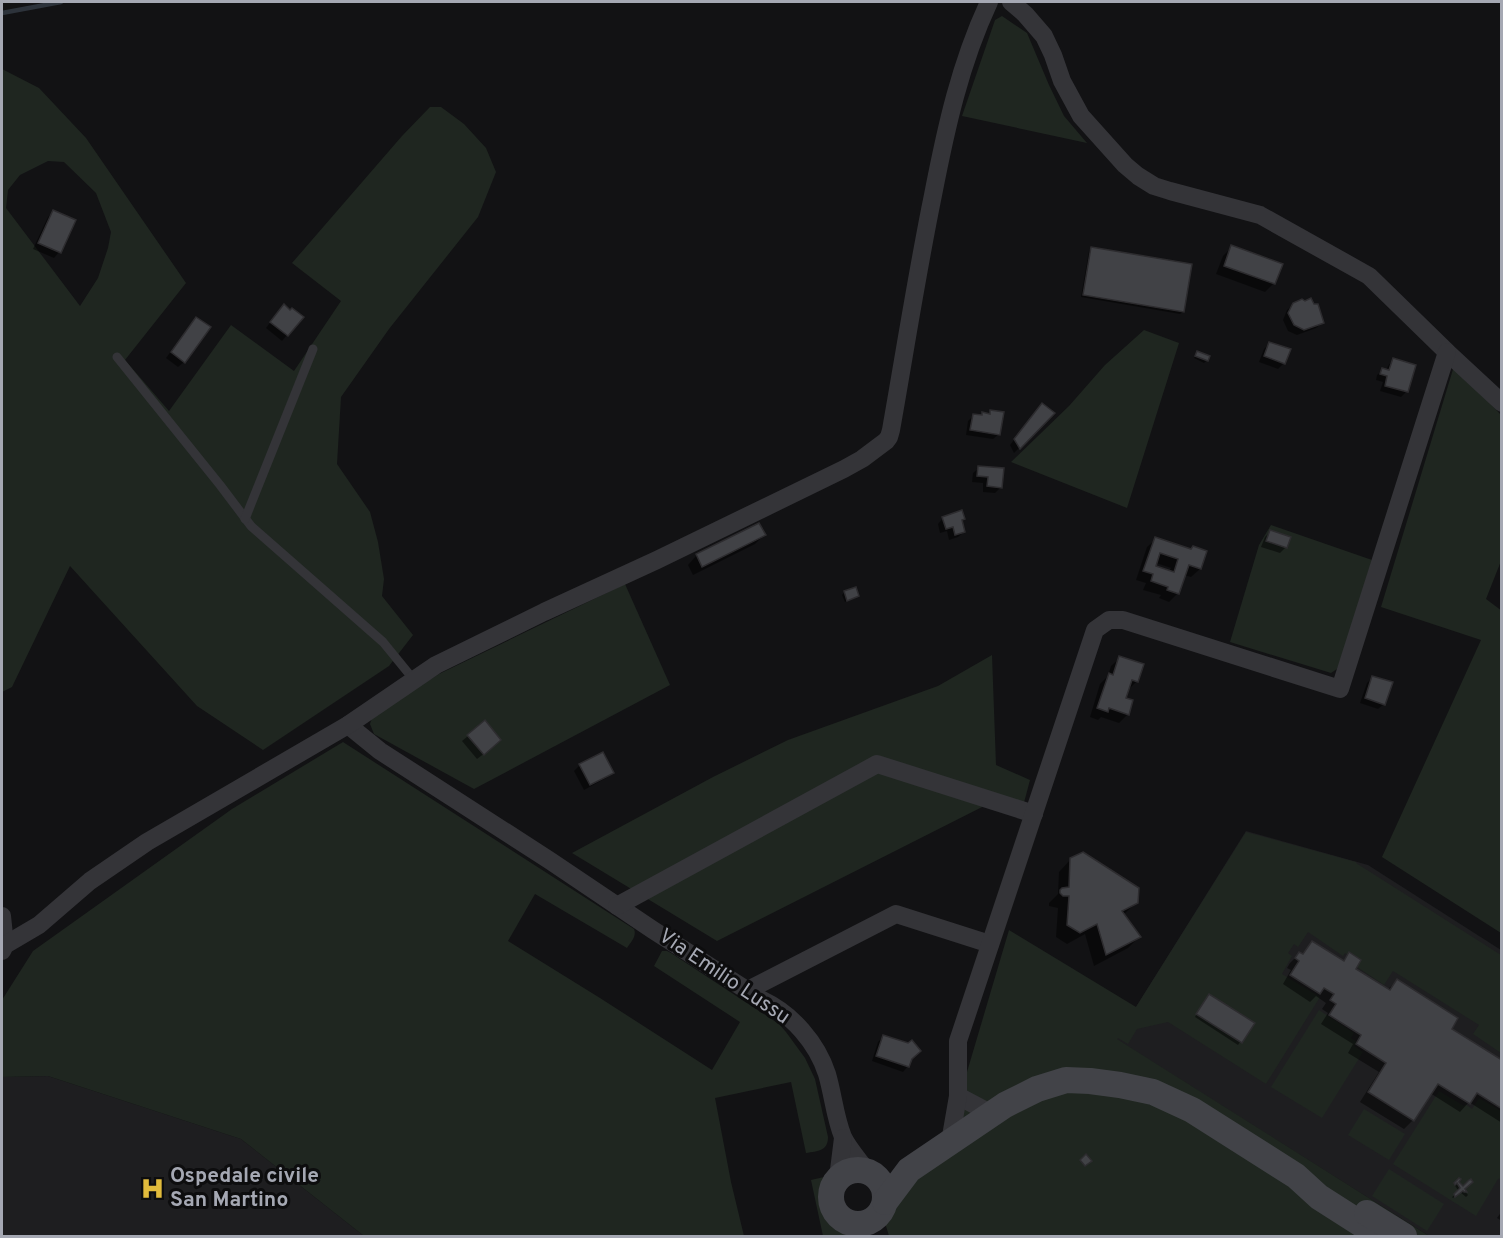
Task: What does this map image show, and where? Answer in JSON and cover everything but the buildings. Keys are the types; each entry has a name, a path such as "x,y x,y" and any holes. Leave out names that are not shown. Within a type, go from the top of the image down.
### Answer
{"street":[{"path":"3,948 39,925 90,881 147,842 348,725 436,665 844,469 886,441 891,430 919,265 948,122 963,67 988,2"},
{"path":"1011,2 1044,36 1062,81 1081,116 1138,177 1154,186 1170,191 1260,215 1369,276 1502,403"},
{"path":"950,1142 958,1096 958,1041 1095,630 1109,620 1123,620 1340,689 1446,352"},
{"name":"Via Emilio Lussu","path":"348,725 380,751 773,1005 791,1020 809,1038 826,1072 843,1138 838,1178"},
{"path":"617,906 877,764 1034,814"},
{"path":"748,990 896,914 990,944"},
{"path":"2,916 3,948"},
{"path":"866,1224 909,1170 1005,1105 1037,1089 1066,1080 1120,1085 1152,1092 1192,1110 1296,1176 1319,1197 1380,1236"},
{"path":"958,1096 992,1114"},
{"name":"Via Emilio Lussu","path":"843,1138 870,1172"},
{"path":"866,1224 842,1220 833,1208 831,1192 838,1178 851,1170 859,1169 870,1172 909,1170"},
{"path":"866,1224 883,1186 879,1179 870,1172"},
{"path":"1296,1176 1325,1186 1404,1236"}],"lane":[{"path":"245,519 313,349"},
{"path":"117,357 250,525 383,642 414,680"}],"shaded area":[{"path":"1002,16 1027,33 1064,116 1087,143 962,116 995,20"},
{"path":"2,69 39,88 86,138 186,283 125,360 169,411 231,325 294,371 341,301 292,263 430,107 441,107 464,124 486,148 496,172 478,217 389,329 341,397 337,464 370,512 384,579 382,596 413,635 389,666 263,750 197,706 70,566 12,687 2,692","holes":["48,161 64,162 96,193 111,232 98,278 80,306 6,208 8,190 20,175"]},
{"path":"1144,330 1179,343 1127,508 1011,462 1069,406 1105,365"},
{"path":"1454,366 1501,415 1501,561 1486,599 1502,611 1501,933 1382,857 1481,640 1381,607"},
{"path":"1271,525 1372,560 1342,658 1337,669 1331,673 1230,642 1259,545"},
{"path":"625,584 670,685 474,789 374,734 370,724 373,715 439,674"},
{"path":"992,655 996,765 1030,780 1021,814 990,803 717,941 572,853 713,777 788,740 938,686"},
{"path":"343,742 634,929 635,932 627,948 535,894 508,941 712,1070 740,1022 654,966 662,951 671,953 779,1024 786,1032 805,1058 815,1079 828,1142 822,1150 806,1153 791,1082 715,1098 744,1236 364,1236 241,1139 48,1076 2,1077 2,1000 33,951 232,809"},
{"path":"1246,831 1368,865 1501,950 1501,1236 1429,1236 1116,1039"},
{"path":"1246,832 1356,862 1501,955 1501,1053 1473,1034 1479,1025 1393,971 1384,985 1357,967 1360,962 1345,953 1343,956 1308,932 1298,947 1294,944 1288,953 1292,956 1282,974 1320,997 1266,1084 1168,1022 1137,1029 1128,1044 1117,1039 1429,1236 889,1236 880,1206 951,1126 1009,930 1136,1007"},
{"path":"1319,1010 1354,1033 1351,1038 1357,1042 1354,1046 1363,1052 1322,1118 1271,1087"},
{"name":"Ospedale civile San Martino","path":"48,1076 241,1139 364,1236 2,1236 2,1077"},
{"path":"1439,1091 1472,1109 1479,1098 1501,1111 1501,1178 1498,1179 1476,1216 1393,1164"},
{"path":"1364,1109 1405,1134 1389,1160 1348,1135"},
{"path":"1389,1169 1444,1204 1427,1231 1372,1196"},
{"path":"824,1177 834,1178 837,1183 848,1236 823,1236 811,1180"}],"waterway":[{"path":"2,13 61,2"}],"place":[{"name":"Ospedale civile San Martino","path":"152,1188"}]}
